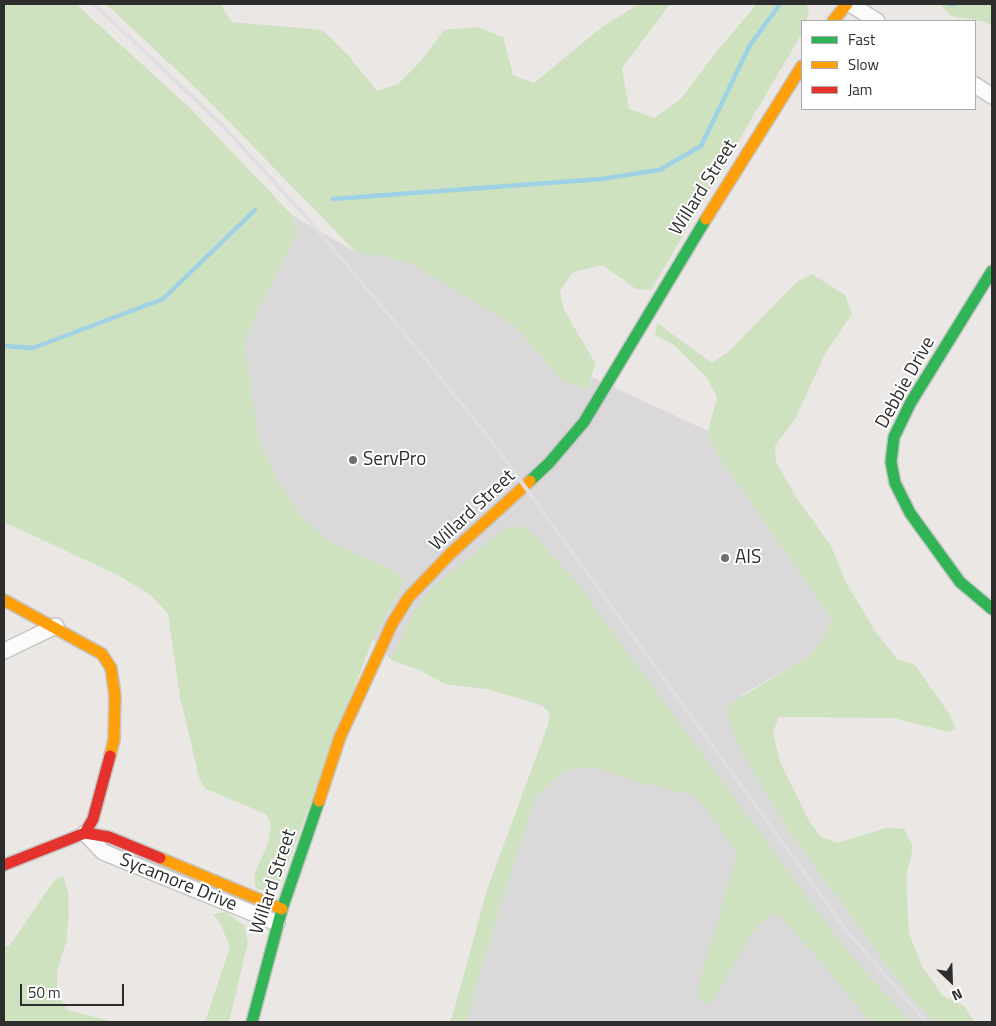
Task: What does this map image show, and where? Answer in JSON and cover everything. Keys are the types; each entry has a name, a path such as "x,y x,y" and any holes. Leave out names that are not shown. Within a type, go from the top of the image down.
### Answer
{"street":[{"path":"834,20 849,4 875,20"},
{"name":"Willard Street","path":"252,1022 280,916 340,737 392,624 404,604 451,553 525,487 562,450 584,422 676,264 801,68"},
{"path":"976,86 992,96"},
{"name":"Debbie Drive","path":"992,271 911,402 894,437 891,462 895,483 910,513 960,582 992,609"},
{"path":"4,600 56,626 98,651 111,668 114,680 114,740 93,819 85,833 4,865"},
{"path":"4,651 56,626"},
{"name":"Sycamore Drive","path":"85,833 103,852 280,916"}],"shaded area":[{"path":"292,215 357,253 387,257 411,264 472,299 516,327 561,380 588,388 592,377 708,431 718,456 832,619 822,640 810,655 742,695 744,754 789,831 908,994 934,1022 466,1022 487,948 536,797 552,781 567,770 548,724 550,713 541,705 488,689 445,684 420,670 391,660 373,639 405,581 393,570 332,543 301,517 276,477 259,439 244,346 257,312 297,234"}],"green space":[{"path":"4,4 76,4 191,109 292,215 297,234 257,312 244,346 259,439 276,477 301,517 332,543 393,570 405,581 373,639 279,886 272,891 256,889 254,876 268,843 271,824 266,814 206,789 200,781 180,697 168,614 151,595 118,575 4,522"},
{"path":"106,4 220,4 232,22 322,30 348,55 377,91 398,84 420,62 444,30 476,27 503,37 513,75 534,83 602,27 639,4 670,4 622,68 629,109 654,118 681,99 717,51 757,4 806,4 809,10 806,20 801,20 801,35 651,290 636,289 603,265 573,272 560,291 564,310 595,363 588,389 561,380 516,327 411,264 387,257 357,253 198,90"},
{"path":"940,4 992,4 992,26 986,22 951,16"},
{"path":"812,274 845,295 852,314 826,352 795,419 775,446 776,462 798,500 831,546 846,582 875,631 897,659 915,665 950,715 956,729 949,732 893,718 779,717 773,732 779,759 808,819 821,837 837,843 886,828 904,829 913,847 906,878 909,934 922,966 942,995 964,1006 974,1022 934,1022 908,994 789,831 743,754 728,720 727,706 810,655 822,640 832,619 718,456 708,431 717,397 707,378 674,345 655,335 657,323 712,363 727,353 797,282"},
{"path":"517,526 531,531 576,582 844,947 910,1022 870,1022 780,916 768,916 751,935 710,1005 701,1001 697,991 734,865 736,850 696,796 639,782 594,767 567,770 552,781 536,797 487,948 466,1022 449,1022 452,1018 487,890 548,725 550,713 541,705 488,689 445,684 420,670 391,660 413,613 432,588 503,530"},
{"path":"63,876 68,892 69,915 66,942 57,971 57,993 67,1010 114,1022 4,1022 4,948 10,945 54,881"},
{"path":"225,912 244,925 248,942 229,1022 205,1022 230,947 221,925 213,914"}],"waterway":[{"path":"333,199 601,179 659,170 701,146 750,45 780,4"},
{"path":"948,4 954,4"},
{"path":"4,346 33,348 163,299 255,210"}],"railway":[{"path":"94,4 222,125 308,219 399,327 487,435 846,930 926,1022"}],"traffic: fast":[{"path":"530,481 549,463 584,422 706,219"},
{"path":"992,271 911,402 894,437 891,462 895,483 910,513 960,582 992,609"},
{"path":"252,1022 282,909 319,801"}],"traffic: slow":[{"path":"834,20 847,4"},
{"path":"706,219 801,68"},
{"path":"319,801 340,737 392,624 408,598 451,553 530,481"},
{"path":"4,600 102,654 111,668 115,696 114,740 110,756"},
{"path":"160,858 282,909"}],"traffic: jam":[{"path":"85,833 93,819 110,756"},
{"path":"4,865 85,833 109,837 160,858"}],"place":[{"name":"ServPro","path":"353,460"},
{"name":"AIS","path":"725,558"}]}
